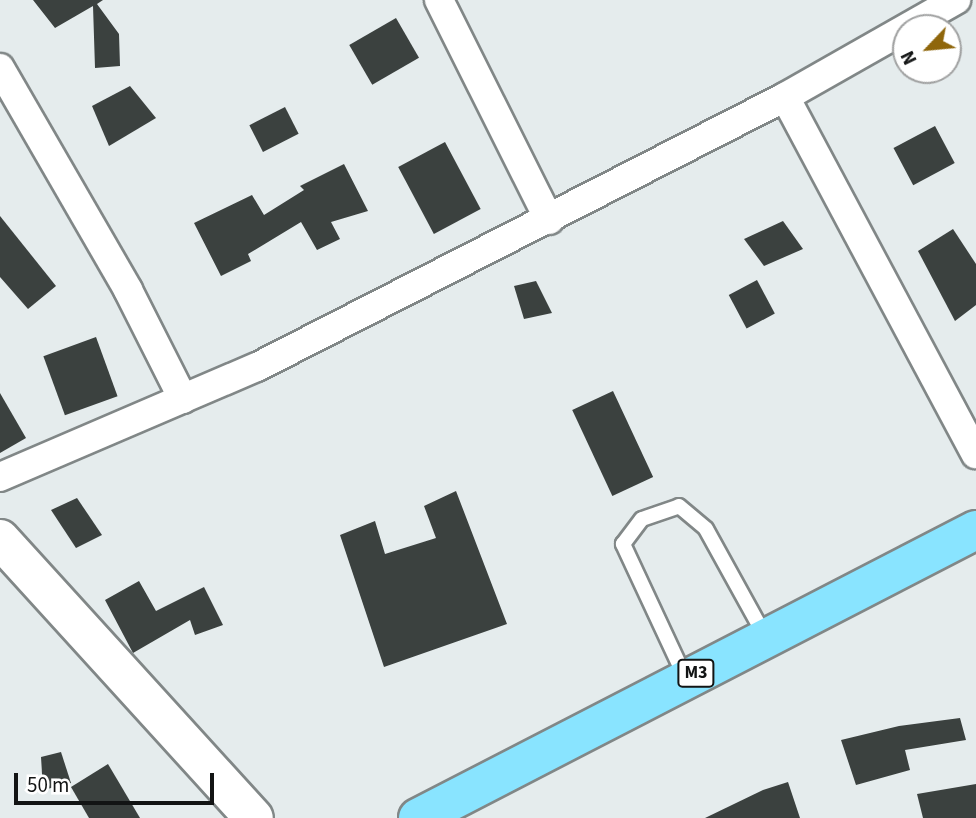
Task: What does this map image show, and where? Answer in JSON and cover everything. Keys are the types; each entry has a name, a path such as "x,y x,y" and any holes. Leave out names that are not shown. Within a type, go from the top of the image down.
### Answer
{"main road":[{"name":"M3","path":"438,813 686,678 976,530"}],"street":[{"path":"439,0 549,220"},
{"path":"0,477 183,400 549,220 785,96 928,6 957,0"},
{"path":"0,68 128,289 183,400"},
{"path":"785,96 976,454"},
{"path":"0,539 254,818"}],"lane":[{"path":"686,678 623,544 642,519 679,506 706,529 766,637"}],"building":[{"path":"33,0 103,0 97,4 119,34 120,66 95,68 93,6 55,28"},
{"path":"396,18 419,58 372,85 349,45"},
{"path":"130,86 156,118 109,146 92,106"},
{"path":"285,107 299,134 263,152 249,125"},
{"path":"935,126 955,163 913,185 894,148"},
{"path":"445,142 481,209 434,234 398,167"},
{"path":"344,164 368,211 331,222 340,239 317,250 301,222 248,254 251,261 221,276 194,223 252,195 264,215 304,190 300,186"},
{"path":"0,216 56,286 28,309 0,277"},
{"path":"783,221 803,249 764,266 744,239"},
{"path":"953,229 976,264 976,305 955,321 918,251"},
{"path":"757,280 775,314 747,329 729,295"},
{"path":"536,281 552,313 524,319 514,286"},
{"path":"96,337 118,396 65,415 43,356"},
{"path":"613,391 653,477 612,496 572,410"},
{"path":"0,393 26,438 0,453"},
{"path":"456,491 507,624 384,667 340,535 375,521 385,554 436,538 424,506"},
{"path":"77,498 102,535 76,548 51,510"},
{"path":"139,581 156,611 204,587 223,625 195,635 190,620 133,653 105,600"},
{"path":"960,718 966,740 905,750 910,770 856,785 841,740 899,726"},
{"path":"61,752 71,783 43,790 41,757"},
{"path":"108,764 140,818 89,818 71,787"},
{"path":"788,782 800,818 705,818 763,790"},
{"path":"976,784 976,818 923,818 917,794"}]}
